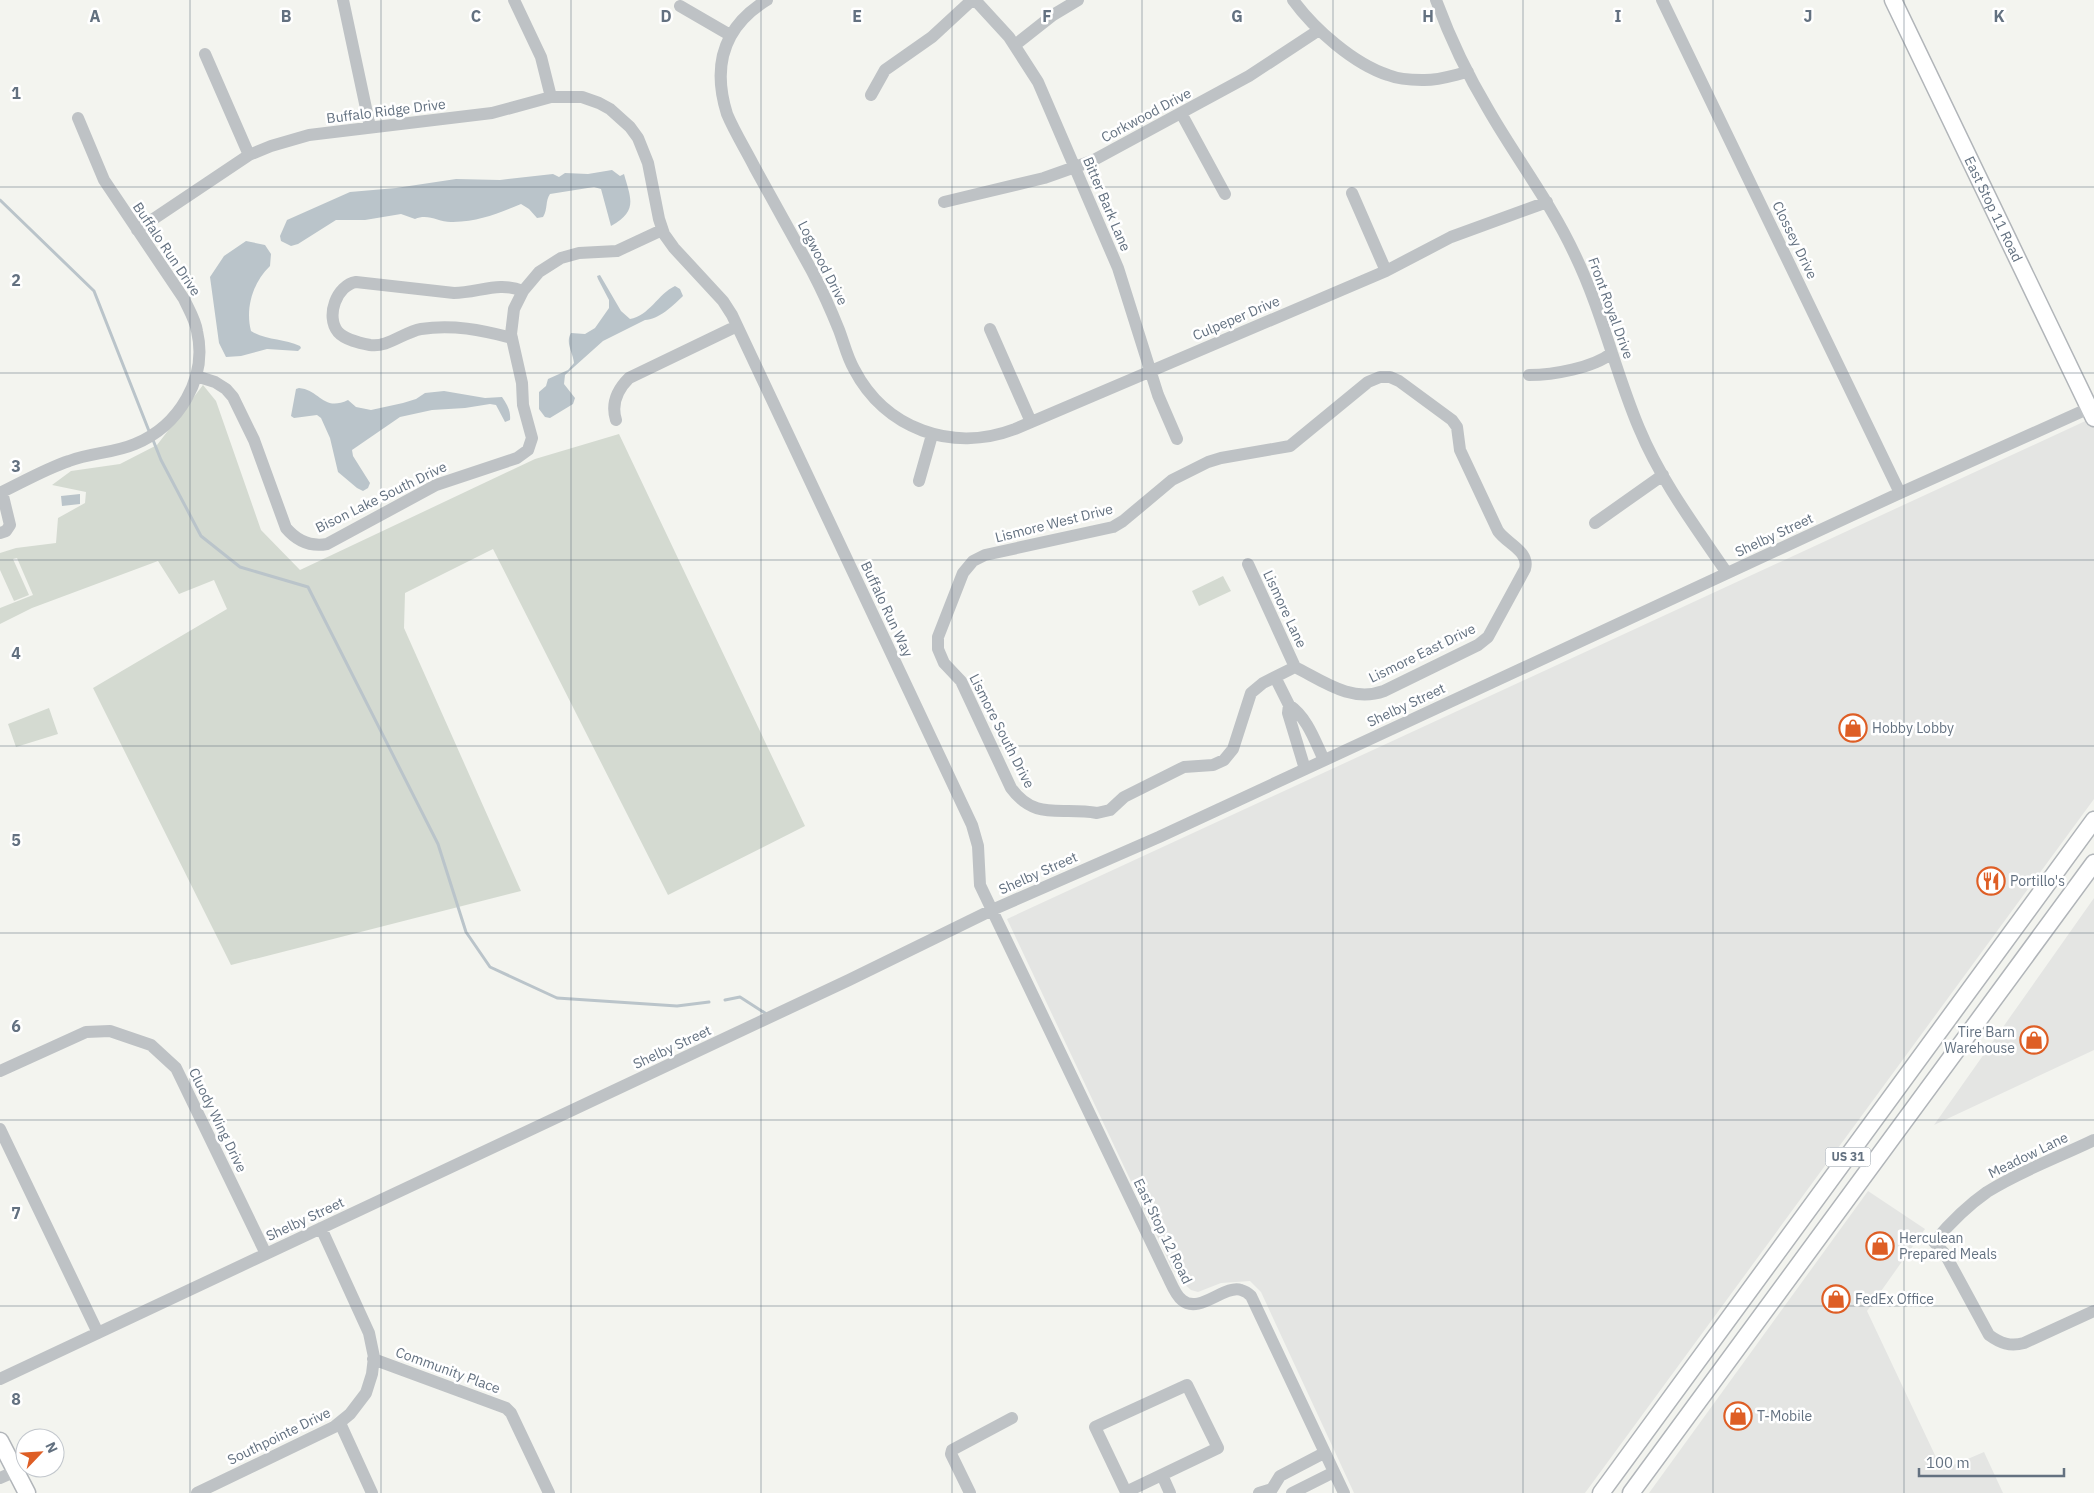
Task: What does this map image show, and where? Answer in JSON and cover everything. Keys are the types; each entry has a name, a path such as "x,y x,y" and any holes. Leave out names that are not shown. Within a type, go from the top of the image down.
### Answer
{"main road":[{"name":"East Stop 11 Road","path":"1893,0 2093,411"},
{"name":"US 31","path":"1601,1493 2094,820"},
{"name":"US 31","path":"1631,1493 2094,864"},
{"path":"0,1440 15,1469"},
{"path":"20,1478 27,1493"}],"street":[{"path":"343,0 370,127"},
{"path":"514,0 541,57 551,97"},
{"path":"680,6 730,35 743,18 766,0"},
{"path":"871,94 885,70 932,37 973,0"},
{"name":"Bitter Bark Lane","path":"973,0 1015,46 1038,82 1118,268 1150,370 1177,438"},
{"path":"1015,46 1053,15 1078,0"},
{"path":"1293,0 1302,13 1319,30 1361,62 1389,76 1424,80 1468,72"},
{"name":"Front Royal Drive","path":"1436,0 1453,43 1488,109 1547,202 1584,273 1640,429 1683,509 1727,573"},
{"name":"Clossey Drive","path":"1662,0 1900,493"},
{"name":"Corkwood Drive","path":"944,202 1044,178 1076,167 1107,153 1265,66 1319,30"},
{"name":"Logwood Drive","path":"730,35 721,61 720,77 722,101 728,118 819,284 859,378 872,396 892,415 907,425 932,435"},
{"path":"205,54 249,155"},
{"name":"Buffalo Ridge Drive","path":"137,230 249,155 271,146 309,135 492,113 551,97 582,98 603,105 621,117 630,127 648,163 662,230"},
{"path":"1182,113 1225,194"},
{"name":"Buffalo Run Drive","path":"1,492 70,460 124,448 149,438 179,412 196,376 199,344 194,320 184,299 104,180 78,118"},
{"path":"1352,193 1386,271"},
{"name":"Culpeper Drive","path":"932,435 954,438 980,438 1007,432 1386,271 1451,237 1547,202"},
{"path":"523,291 501,286 454,293 356,282 348,284 340,292 333,313 333,321 336,330 346,337 373,345 384,344 409,332 426,328 475,328 512,338 514,310 523,291 542,269 561,258 579,253 617,251 662,230"},
{"name":"Buffalo Run Way","path":"662,230 674,248 723,301 737,326 972,826 978,846 980,885 992,910"},
{"path":"616,420 613,412 616,396 619,389 629,378 737,326"},
{"path":"990,329 1031,422"},
{"name":"Bison Lake South Drive","path":"196,376 215,382 230,393 254,440 286,528 291,535 308,544 327,544 436,485 518,458 526,451 531,444 531,436 523,405 522,383 512,338"},
{"path":"1529,375 1575,368 1612,353"},
{"name":"Lismore East Drive","path":"1295,666 1342,691 1356,695 1375,694 1480,644 1488,636 1525,569 1526,560 1521,552 1498,531 1460,450 1454,423 1449,416 1396,380 1380,377 1368,382"},
{"name":"Lismore West Drive","path":"973,560 985,555 1116,526 1172,480 1208,462 1290,446 1368,382"},
{"name":"Shelby Street","path":"0,1379 848,980 992,910 1159,837 1900,493 2093,411"},
{"path":"919,481 932,435"},
{"path":"1595,523 1663,474"},
{"path":"0,533 8,530 10,525 1,492"},
{"name":"Lismore South Drive","path":"973,560 963,572 950,604 938,638 939,653 944,663 961,681 1011,788 1019,799 1030,807 1058,811 1104,812 1112,808 1124,797 1184,767 1214,765 1224,760 1233,749 1251,693 1274,677"},
{"name":"Lismore Lane","path":"1248,564 1295,666"},
{"path":"1295,666 1274,677 1289,705 1306,724 1324,760"},
{"path":"1289,705 1288,713 1305,769"},
{"name":"East Stop 12 Road","path":"992,910 1166,1273 1182,1300 1191,1304 1202,1302 1234,1289 1242,1290 1252,1296 1344,1493"},
{"name":"Cluody Wing Drive","path":"0,1071 86,1032 110,1031 151,1044 176,1068 266,1254"},
{"path":"0,1129 98,1333"},
{"name":"Meadow Lane","path":"2094,1140 2007,1181 1988,1192 1963,1212 1934,1242 1945,1254 1988,1335 2000,1343 2009,1345 2024,1343 2094,1310"},
{"name":"Southpointe Drive","path":"197,1493 340,1423 356,1408 366,1393 372,1374 373,1360 369,1333 321,1228"},
{"name":"Community Place","path":"373,1360 506,1408 511,1413 549,1493"},
{"path":"1187,1385 1218,1448 1162,1475 1126,1492 1095,1427 1187,1385"},
{"path":"970,1493 951,1454 952,1450 1012,1418"},
{"path":"340,1423 372,1493"},
{"path":"1271,1492 1280,1476 1324,1452"},
{"path":"0,1478 15,1471"},
{"path":"1292,1493 1334,1472"},
{"path":"1162,1475 1170,1493"}],"shaded area":[{"path":"612,170 620,176 624,174 629,191 630,204 629,210 625,215 611,226 601,189 594,187 550,194 543,217 537,218 529,209 521,204 488,216 463,221 448,222 425,217 415,219 401,214 365,220 336,220 298,244 291,246 281,241 280,236 287,220 350,192 396,188 456,179 500,180 553,174 559,177 565,173 588,174"},
{"path":"246,241 265,245 271,254 270,266 259,280 252,296 249,313 251,331 300,346 301,348 298,351 267,349 241,356 226,357 219,343 210,277 224,256"},
{"path":"600,275 621,311 630,319 643,314 663,294 675,286 680,289 683,296 655,318 645,320 603,341 565,375 564,384 575,398 573,404 550,418 545,417 539,409 539,392 546,386 548,379 568,370 574,363 569,344 571,333 585,334 595,328 609,308 609,300 597,276"},
{"path":"203,385 216,401 261,530 300,570 535,459 619,434 805,826 668,895 493,549 405,593 404,628 521,891 231,965 93,688 227,609 214,580 179,594 158,561 32,608 0,624 0,608 33,595 17,558 13,559 29,595 14,601 0,570 0,553 16,548 56,543 58,518 85,503 86,492 52,485 71,471 120,464 157,445"},
{"path":"299,388 312,392 327,402 340,403 348,400 356,407 371,410 416,399 425,393 444,391 485,398 502,397 508,408 510,420 505,422 496,405 490,404 432,410 400,417 352,450 353,456 370,483 368,488 363,491 338,472 330,438 321,418 317,415 294,418 291,416 296,389"},
{"path":"2094,417 2094,799 1585,1493 1354,1493 1261,1292 1250,1281 1221,1283 1198,1292 1191,1290 1182,1282 1172,1268 1007,919"},
{"path":"80,494 80,504 62,506 61,496"},
{"path":"1223,576 1231,591 1199,606 1192,591"},
{"path":"49,708 58,734 16,747 8,724"},
{"path":"2094,898 2094,1050 1934,1125"},
{"path":"1868,1191 1925,1229 1867,1311 1942,1470 1984,1452 2003,1493 1649,1493"}],"waterway":[{"path":"0,200 94,291 149,431"},
{"path":"153,440 161,460 201,536 240,567 308,587 438,844 466,932 490,967 557,998 677,1006 709,1002"},
{"path":"725,1000 740,997 768,1015"}],"place":[{"name":"Hobby Lobby","path":"1853,728"},
{"name":"Portillo's","path":"1991,881"},
{"name":"Tire Barn Warehouse","path":"2034,1040"},
{"name":"Herculean Prepared Meals","path":"1880,1246"},
{"name":"FedEx Office","path":"1836,1299"},
{"name":"T-Mobile","path":"1738,1416"}]}
